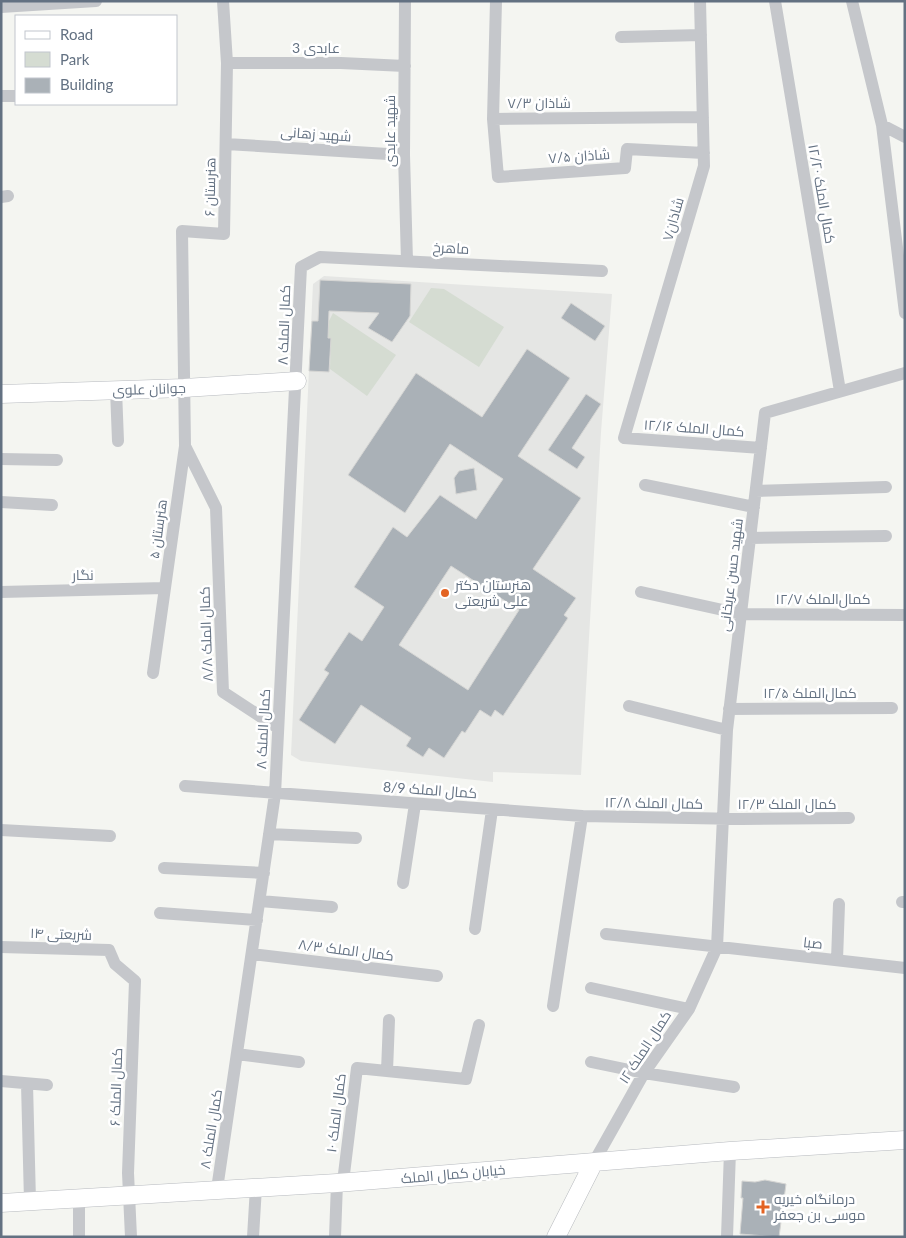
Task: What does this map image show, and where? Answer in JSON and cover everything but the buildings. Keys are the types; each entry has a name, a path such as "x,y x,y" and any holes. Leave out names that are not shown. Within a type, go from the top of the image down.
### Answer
{"main road":[{"name":"جوانان علوی","path":"1,394 184,388 296,381"},
{"name":"خیابان کمال الملک","path":"1,1203 128,1194 340,1183 730,1151 905,1140"},
{"path":"556,1237 594,1162"}],"street":[{"path":"1,8 96,1"},
{"name":"هنرستان ۶","path":"184,388 182,231 224,234 227,64 223,1"},
{"name":"شهید عابدی","path":"405,1 404,155 408,261"},
{"name":"شاذان ۷/۳","path":"496,1 493,118 703,117"},
{"name":"شاذان۷","path":"624,438 704,166 700,1"},
{"name":"کمال الملک ۱۲/۲۰","path":"775,1 840,391"},
{"path":"852,1 882,125 905,312"},
{"path":"621,37 701,35"},
{"name":"عابدی 3","path":"227,64 341,63 405,66"},
{"path":"1,96 15,96"},
{"name":"شاذان ۷/۵","path":"493,118 498,177 625,168 627,148 704,153"},
{"path":"882,125 905,137"},
{"name":"شهید زهانی","path":"226,144 404,155"},
{"name":"ماهرخ","path":"301,267 320,257 602,271"},
{"name":"کمال الملک ۸","path":"217,1189 275,794 301,267"},
{"path":"840,391 905,373"},
{"name":"هنرستان ۵","path":"153,673 184,446 184,388"},
{"path":"116,390 118,441"},
{"name":"شهید حسن عربخانی","path":"717,947 727,730 765,413 840,391"},
{"name":"کمال الملک ۱۲/۱۶","path":"624,438 761,448"},
{"name":"کمال الملک ۸/۸","path":"184,446 216,508 223,692 278,728"},
{"path":"1,460 57,460"},
{"path":"645,485 754,507"},
{"path":"756,491 886,487"},
{"path":"1,502 52,504"},
{"path":"750,538 886,536"},
{"name":"نگار","path":"1,592 165,588"},
{"name":"کمال‌الملک ۱۲/۷","path":"641,592 741,614 905,615"},
{"path":"629,706 727,730"},
{"name":"کمال‌الملک ۱۲/۵","path":"729,709 892,708"},
{"name":"کمال الملک 8/9","path":"186,786 582,816"},
{"path":"403,883 415,804"},
{"path":"475,929 492,810"},
{"path":"553,1006 582,816"},
{"name":"کمال الملک ۱۲/۸","path":"582,816 724,819"},
{"name":"کمال الملک ۱۲/۳","path":"724,819 849,818"},
{"path":"1,830 110,836"},
{"path":"269,834 356,838"},
{"path":"164,868 264,873"},
{"path":"260,901 332,907"},
{"path":"837,960 839,904"},
{"path":"160,913 257,920"},
{"name":"صبا","path":"606,934 905,968"},
{"name":"شریعتی ۱۴","path":"1,947 109,950 115,964 135,981"},
{"name":"کمال الملک ۱۲","path":"594,1162 644,1073 689,1009 717,947"},
{"name":"کمال الملک ۸/۳","path":"252,954 437,976"},
{"name":"کمال الملک ۶","path":"130,1237 128,1194 135,981"},
{"path":"591,988 689,1009"},
{"path":"386,1070 389,1020"},
{"name":"کمال الملک ۱۰","path":"340,1183 356,1068 466,1079 479,1025"},
{"path":"238,1054 300,1062"},
{"path":"591,1062 644,1073 734,1087"},
{"path":"1,1081 47,1085"},
{"path":"27,1084 30,1201"},
{"path":"727,1237 730,1151"},
{"path":"335,1237 340,1183"},
{"path":"253,1237 256,1187"},
{"path":"79,1198 79,1237"}],"shaded area":[{"name":"هنرستان دکتر علی شریعتی","path":"324,276 612,294 601,432 581,775 493,772 493,782 301,761 291,755 313,284"}],"green space":[{"path":"431,288 444,289 504,327 479,367 409,322"},
{"path":"333,313 396,355 367,396 330,369 331,338 328,338 329,321"}],"place":[{"name":"هنرستان دکتر علی شریعتی","path":"445,593"},
{"name":"درمانگاه خیریه موسی بن جعفر","path":"763,1207"}]}
